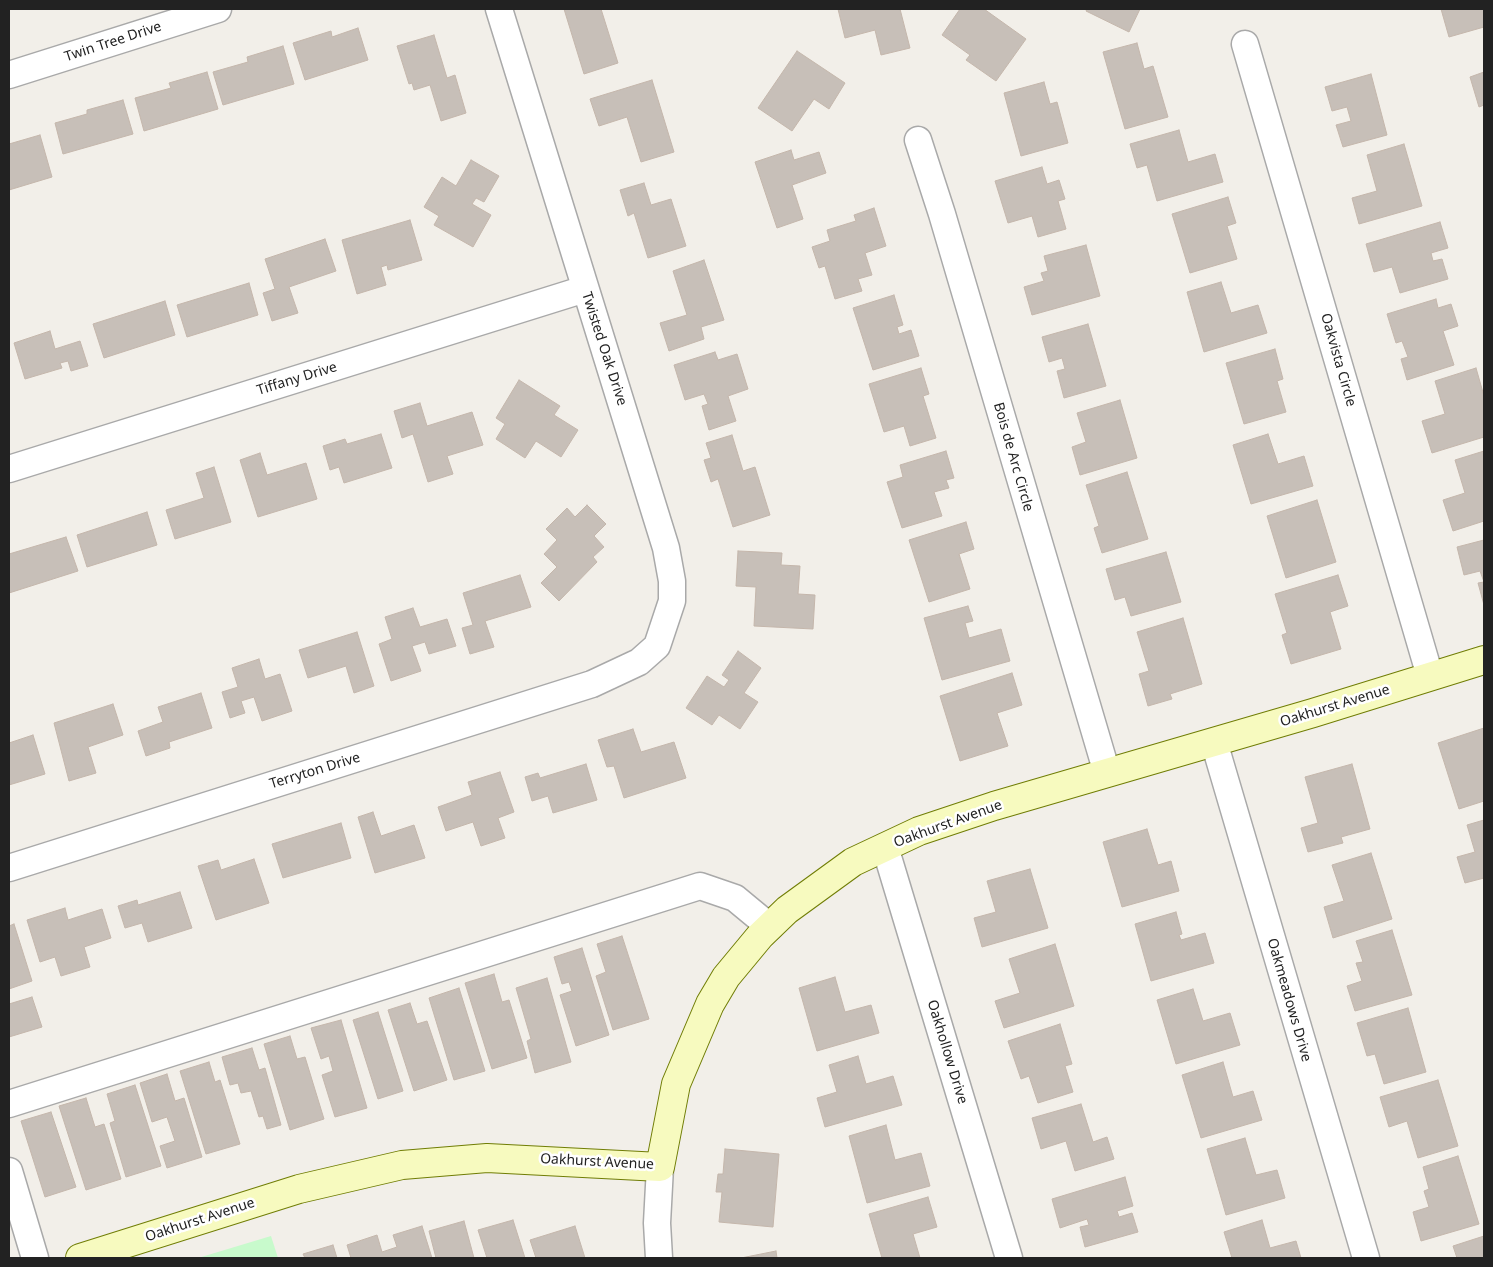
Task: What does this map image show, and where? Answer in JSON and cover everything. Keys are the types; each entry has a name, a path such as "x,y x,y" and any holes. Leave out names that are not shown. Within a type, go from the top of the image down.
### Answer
{"street":[{"name":"Twin Tree Drive","path":"9,75 218,9"},
{"name":"Twisted Oak Drive","path":"498,9 664,540 672,581 672,601 657,646 639,662 620,672"},
{"name":"Oakvista Circle","path":"1245,44 1430,676"},
{"name":"Bois de Arc Circle","path":"918,140 942,214 1107,773"},
{"name":"Tiffany Drive","path":"9,469 585,289"},
{"name":"Oakhurst Avenue","path":"80,1258 299,1189 402,1165 487,1158 660,1167 676,1084 699,1027 726,977 770,927 818,886 853,862 919,831 994,806 1484,660"},
{"name":"Terryton Drive","path":"9,868 592,684 620,672"},
{"name":"Oakmeadows Drive","path":"1214,742 1366,1258"},
{"name":"Oakhollow Drive","path":"884,847 1009,1258"},
{"path":"9,1104 700,886 735,898 770,927"},
{"path":"660,1167 657,1223 660,1258"},
{"path":"9,1171 35,1258"}],"green space":[{"path":"271,1236 278,1258 198,1258"}],"building":[{"path":"564,9 601,9 618,63 584,74"},
{"path":"838,9 900,9 910,48 881,55 875,30 845,38"},
{"path":"960,9 984,9 1026,39 996,81 966,60 970,55 942,35"},
{"path":"1087,9 1140,9 1129,32 1086,11"},
{"path":"1441,9 1484,9 1484,27 1449,37"},
{"path":"358,28 368,60 305,80 293,43 331,31 332,37"},
{"path":"434,35 447,78 455,75 466,113 441,121 430,85 414,90 412,83 409,84 397,46"},
{"path":"1137,43 1144,69 1153,66 1168,117 1125,129 1103,52"},
{"path":"283,46 294,84 223,105 213,72 248,62 247,57"},
{"path":"797,51 845,83 829,109 814,99 792,131 758,108"},
{"path":"207,72 218,109 144,131 135,98 171,88 169,83"},
{"path":"1484,72 1484,105 1479,107 1470,77"},
{"path":"1371,74 1387,135 1343,147 1336,125 1351,121 1347,107 1332,111 1325,87"},
{"path":"652,80 674,152 641,162 627,117 599,126 590,99"},
{"path":"1044,82 1050,104 1057,102 1068,143 1021,156 1004,93"},
{"path":"123,100 133,134 63,154 55,123 87,114 87,110"},
{"path":"1179,130 1188,162 1215,154 1223,182 1157,201 1147,165 1137,168 1130,144"},
{"path":"40,135 52,177 9,190 9,144"},
{"path":"1404,144 1422,206 1359,224 1352,198 1377,191 1367,155"},
{"path":"791,150 794,160 819,152 826,173 792,185 803,219 777,228 755,162"},
{"path":"471,160 499,176 484,202 476,198 472,204 491,215 473,247 434,225 439,216 424,207 442,177 456,186"},
{"path":"1042,167 1047,184 1059,180 1065,199 1058,201 1066,229 1038,237 1032,216 1008,223 995,181"},
{"path":"644,183 651,205 671,199 686,246 648,258 634,213 628,216 620,190"},
{"path":"1228,197 1236,223 1227,226 1237,259 1190,273 1172,214"},
{"path":"874,208 886,246 865,253 872,275 858,279 862,291 835,299 825,266 819,268 812,247 830,241 827,230 856,221 854,215"},
{"path":"410,220 422,260 388,270 387,265 381,267 386,285 357,294 342,240"},
{"path":"1440,222 1448,248 1431,253 1433,261 1442,259 1448,279 1400,293 1392,267 1374,272 1366,244"},
{"path":"325,239 336,271 289,287 298,313 272,321 263,293 275,289 265,259"},
{"path":"1086,245 1100,296 1032,315 1024,287 1044,281 1041,273 1048,271 1044,256"},
{"path":"704,260 724,320 701,327 704,339 669,351 660,323 687,315 673,271"},
{"path":"1221,282 1231,313 1258,305 1267,333 1204,352 1187,292"},
{"path":"249,283 258,315 187,337 177,305"},
{"path":"894,295 903,325 897,327 899,334 911,330 919,356 873,370 853,308"},
{"path":"1436,299 1438,308 1451,304 1458,326 1443,331 1454,365 1407,380 1401,359 1408,357 1402,341 1396,343 1387,314"},
{"path":"165,301 175,335 104,358 93,324"},
{"path":"1088,324 1106,386 1064,398 1057,371 1065,369 1062,358 1049,362 1042,337"},
{"path":"50,331 55,349 80,341 88,366 71,371 68,361 60,363 62,368 25,379 14,343"},
{"path":"1275,349 1283,379 1277,381 1286,412 1244,424 1226,363"},
{"path":"715,352 718,360 737,354 748,389 728,396 736,421 709,430 702,406 708,404 704,394 685,400 674,365"},
{"path":"921,368 929,394 923,396 936,438 910,446 904,426 884,432 869,384"},
{"path":"1476,368 1484,396 1484,437 1432,453 1422,421 1445,414 1435,381"},
{"path":"519,380 560,406 554,415 578,430 561,457 536,441 525,458 496,439 505,424 496,418"},
{"path":"1120,400 1137,458 1080,475 1072,447 1086,442 1077,413"},
{"path":"420,403 427,426 472,412 483,445 447,456 453,474 428,482 413,434 402,438 394,411"},
{"path":"381,434 392,468 344,483 339,467 330,470 323,446 345,439 347,444"},
{"path":"1268,434 1278,464 1304,456 1313,486 1251,504 1233,445"},
{"path":"732,435 743,471 755,467 770,515 733,527 718,479 711,482 704,460 711,458 706,443"},
{"path":"946,451 954,478 946,480 949,488 934,492 942,516 902,528 887,482 903,477 900,465"},
{"path":"1484,451 1484,521 1453,531 1443,500 1465,493 1455,460"},
{"path":"260,453 267,475 306,463 317,499 258,517 240,460"},
{"path":"214,467 231,522 175,539 166,510 204,498 196,473"},
{"path":"1127,472 1148,539 1102,553 1094,528 1099,526 1086,485"},
{"path":"1317,500 1336,562 1286,578 1267,516"},
{"path":"587,505 606,524 594,536 604,547 593,557 597,562 559,601 541,583 557,567 544,554 557,540 546,529 567,508 575,517"},
{"path":"147,512 157,545 87,567 77,535"},
{"path":"966,522 974,549 959,554 970,589 929,602 909,540"},
{"path":"66,537 78,571 9,593 9,554"},
{"path":"1484,540 1484,582 1480,571 1464,575 1457,547"},
{"path":"738,551 782,553 781,565 800,566 798,594 815,595 813,629 754,626 756,587 736,586"},
{"path":"1166,552 1181,602 1131,616 1125,597 1115,600 1106,569"},
{"path":"520,575 531,607 485,621 494,647 470,654 462,628 473,625 463,593"},
{"path":"1338,575 1348,606 1330,612 1341,649 1291,664 1282,635 1287,633 1275,594"},
{"path":"1484,582 1484,605 1478,583"},
{"path":"968,606 973,621 965,623 969,638 1001,629 1010,661 942,680 924,618"},
{"path":"413,608 420,627 447,619 456,646 429,654 425,642 412,646 421,671 391,681 379,644 392,639 385,617"},
{"path":"1183,618 1202,684 1170,694 1172,699 1148,706 1139,674 1149,671 1137,632"},
{"path":"357,632 374,686 354,693 346,666 308,678 299,650"},
{"path":"738,651 761,668 744,693 758,702 740,729 719,715 712,725 686,708 707,676 724,687 729,680 722,675"},
{"path":"259,659 265,679 280,674 292,711 262,721 254,697 241,701 245,713 230,718 222,692 238,687 232,668"},
{"path":"1012,673 1022,705 997,713 1008,746 960,761 940,696"},
{"path":"201,693 212,728 169,742 170,748 146,756 138,731 163,722 158,707"},
{"path":"113,704 123,735 88,747 96,773 69,781 54,723"},
{"path":"1484,728 1484,801 1459,809 1438,743"},
{"path":"633,729 641,752 674,742 686,778 624,798 614,766 607,767 598,740"},
{"path":"33,735 45,774 9,785 9,743"},
{"path":"586,764 597,800 553,813 548,796 532,801 525,777 538,773 540,778"},
{"path":"1352,764 1370,829 1341,837 1343,843 1308,852 1301,828 1318,823 1305,777"},
{"path":"500,772 514,812 498,818 505,838 481,846 473,822 446,831 438,807 472,795 468,782"},
{"path":"373,812 381,836 414,825 425,858 375,873 358,817"},
{"path":"1484,820 1484,878 1465,883 1457,857 1475,852 1467,825"},
{"path":"341,823 351,858 283,878 272,844"},
{"path":"1147,829 1158,865 1171,861 1179,891 1122,907 1103,842"},
{"path":"1371,853 1392,919 1333,938 1324,907 1344,901 1332,865"},
{"path":"254,859 269,903 216,920 198,866 218,860 221,870"},
{"path":"1030,869 1048,928 982,947 974,918 996,912 987,881"},
{"path":"180,892 192,928 148,942 142,923 125,928 118,906 137,900 138,905"},
{"path":"65,908 68,920 102,909 111,938 84,947 90,967 61,976 55,957 40,962 27,920"},
{"path":"1176,912 1182,934 1179,935 1181,940 1205,933 1214,963 1151,981 1135,924"},
{"path":"14,924 32,981 9,989 9,926"},
{"path":"1392,930 1412,995 1355,1011 1347,986 1362,981 1356,963 1363,962 1356,941"},
{"path":"622,936 649,1019 613,1030 596,976 606,972 597,944"},
{"path":"1055,944 1074,1006 1004,1028 995,1001 1020,993 1009,959"},
{"path":"582,948 609,1035 576,1046 560,995 572,991 569,982 562,984 554,957"},
{"path":"494,974 502,1002 509,1000 527,1058 492,1069 465,983"},
{"path":"835,977 845,1012 871,1005 879,1033 817,1051 799,988"},
{"path":"547,978 571,1062 535,1073 527,1041 531,1039 516,988"},
{"path":"459,988 485,1071 454,1080 429,998"},
{"path":"1193,989 1203,1021 1230,1013 1240,1045 1176,1064 1157,1000"},
{"path":"32,997 42,1027 9,1037 9,1004"},
{"path":"410,1003 417,1024 427,1021 447,1080 414,1091 388,1010"},
{"path":"1408,1008 1426,1072 1384,1084 1375,1054 1367,1056 1357,1023"},
{"path":"378,1012 403,1091 378,1099 353,1020"},
{"path":"341,1020 367,1108 335,1117 322,1075 333,1071 329,1056 321,1059 311,1028"},
{"path":"1060,1024 1072,1064 1065,1066 1073,1092 1038,1103 1029,1076 1021,1079 1008,1041"},
{"path":"290,1036 297,1059 305,1057 324,1119 290,1130 264,1044"},
{"path":"252,1048 259,1070 265,1068 281,1125 267,1129 263,1116 259,1117 251,1091 241,1093 238,1083 230,1085 222,1057"},
{"path":"858,1056 866,1084 893,1076 902,1105 825,1127 817,1098 837,1092 829,1065"},
{"path":"209,1062 215,1082 220,1080 240,1144 206,1154 180,1071"},
{"path":"1223,1062 1233,1097 1253,1091 1262,1120 1201,1138 1182,1075"},
{"path":"167,1074 175,1101 184,1098 202,1157 167,1168 160,1146 175,1141 167,1117 152,1122 140,1083"},
{"path":"1438,1080 1458,1146 1418,1158 1407,1121 1389,1127 1380,1097"},
{"path":"135,1085 161,1166 126,1177 110,1123 115,1121 107,1094"},
{"path":"86,1098 95,1127 104,1124 121,1179 86,1190 59,1106"},
{"path":"1081,1104 1093,1142 1107,1137 1114,1159 1075,1171 1066,1141 1041,1149 1032,1118"},
{"path":"51,1112 76,1187 45,1197 21,1121"},
{"path":"886,1125 895,1160 921,1153 930,1186 867,1203 849,1136"},
{"path":"1245,1138 1256,1175 1277,1170 1285,1198 1226,1215 1207,1149"},
{"path":"725,1149 779,1154 773,1227 719,1222 722,1192 716,1192 718,1174 723,1174"},
{"path":"1458,1156 1479,1224 1421,1241 1413,1212 1429,1207 1424,1191 1429,1189 1423,1167"},
{"path":"1125,1177 1133,1206 1117,1211 1119,1217 1132,1213 1138,1232 1085,1247 1080,1227 1089,1225 1087,1219 1060,1228 1052,1199"},
{"path":"928,1197 937,1227 913,1234 920,1258 882,1258 869,1214"},
{"path":"513,1220 525,1258 487,1258 478,1230"},
{"path":"1262,1220 1270,1248 1296,1241 1301,1258 1232,1258 1224,1232"},
{"path":"464,1221 474,1258 436,1258 429,1231"},
{"path":"422,1226 432,1258 351,1258 347,1245 377,1235 382,1252 397,1247 393,1235"},
{"path":"575,1226 585,1258 536,1258 530,1240"},
{"path":"1484,1236 1484,1258 1457,1258 1453,1246"},
{"path":"333,1245 337,1258 305,1258 303,1254"},
{"path":"776,1251 777,1258 741,1258"}]}
